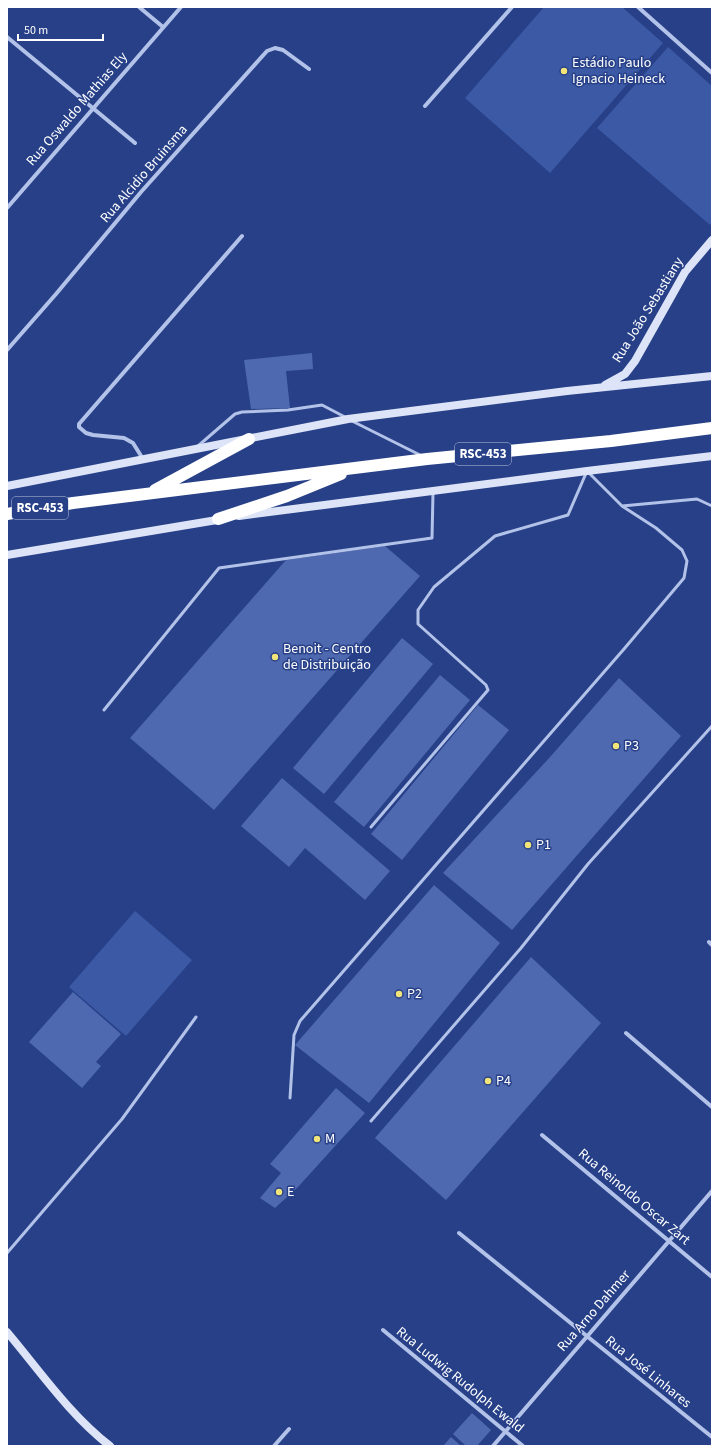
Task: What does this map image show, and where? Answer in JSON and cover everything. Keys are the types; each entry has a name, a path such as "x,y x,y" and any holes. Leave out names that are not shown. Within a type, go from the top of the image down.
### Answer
{"highway":[{"name":"RSC-453","path":"7,514 73,503 149,493 427,459 611,441 712,428"},
{"path":"149,493 249,439"},
{"name":"RSC-453","path":"218,519 287,496 355,468"}],"main road":[{"name":"Rua João Sebastiany","path":"600,387 625,374 635,362 685,272 712,240"},
{"path":"7,486 348,419 600,387 712,376"},
{"path":"7,555 218,519 712,456"},
{"path":"7,1332 67,1406 97,1436 110,1446"}],"street":[{"path":"139,7 163,27"},
{"name":"Rua Oswaldo Mathias Ely","path":"7,208 181,7"},
{"path":"425,106 512,7"},
{"path":"638,7 712,73"},
{"path":"7,36 135,143"},
{"name":"Rua Alcidio Bruinsma","path":"7,350 141,192 267,51 275,48 283,50 309,69"},
{"path":"144,459 133,443 124,438 93,435 79,427 79,424 242,236"},
{"path":"626,1033 712,1107"},
{"name":"Rua Reinoldo Oscar Zart","path":"542,1135 670,1240 712,1277"},
{"name":"Rua Arno Dahmer","path":"493,1446 712,1191"},
{"name":"Rua José Linhares","path":"459,1232 712,1437"},
{"name":"Rua Ludwig Rudolph Ewald","path":"383,1330 506,1430 523,1446"},
{"path":"274,1446 289,1429"}],"lane":[{"path":"194,450 235,414 242,412 288,410 322,405 427,459"},
{"path":"290,1098 294,1035 300,1022 684,578 686,561 682,550 656,528 622,506 588,471 568,515 495,536 434,587 418,610 418,624 486,685 488,690 371,827"},
{"path":"104,710 219,568 432,538 434,491"},
{"path":"622,506 697,499 712,506"},
{"path":"372,1120 521,948 598,852 712,726"},
{"path":"7,1253 122,1119 196,1018"}],"shaded area":[{"name":"Estádio Paulo Ignacio Heineck","path":"544,7 622,7 663,43 550,173 465,98"},
{"path":"668,47 712,86 712,222 710,225 597,128"},
{"path":"135,911 192,960 126,1036 69,987"}],"building":[{"path":"312,353 313,369 286,371 290,408 251,409 244,360"},
{"name":"Benoit - Centro de Distribuição","path":"385,546 420,576 214,810 130,738 286,560"},
{"path":"402,638 433,664 324,794 293,768"},
{"path":"440,675 470,700 364,827 334,802"},
{"name":"P1","path":"619,678 681,736 512,930 443,873 551,756"},
{"path":"478,705 509,730 402,860 371,834"},
{"path":"282,778 390,871 365,900 305,848 289,867 241,826"},
{"name":"P2","path":"434,885 500,943 369,1103 295,1045"},
{"name":"P4","path":"531,957 601,1023 446,1200 375,1138"},
{"path":"73,992 121,1034 96,1062 101,1066 82,1088 29,1042"},
{"name":"M","path":"336,1088 365,1113 298,1187 275,1208 260,1198 281,1173 270,1164"},
{"path":"472,1413 491,1430 477,1446 466,1446 453,1434"},
{"path":"451,1437 461,1446 443,1446"}],"place":[{"name":"Estádio Paulo Ignacio Heineck","path":"564,71"},
{"name":"Benoit - Centro de Distribuição","path":"275,657"},
{"name":"P3","path":"616,746"},
{"name":"P1","path":"528,845"},
{"name":"P2","path":"399,994"},
{"name":"P4","path":"488,1081"},
{"name":"M","path":"317,1139"},
{"name":"E","path":"279,1192"}]}
